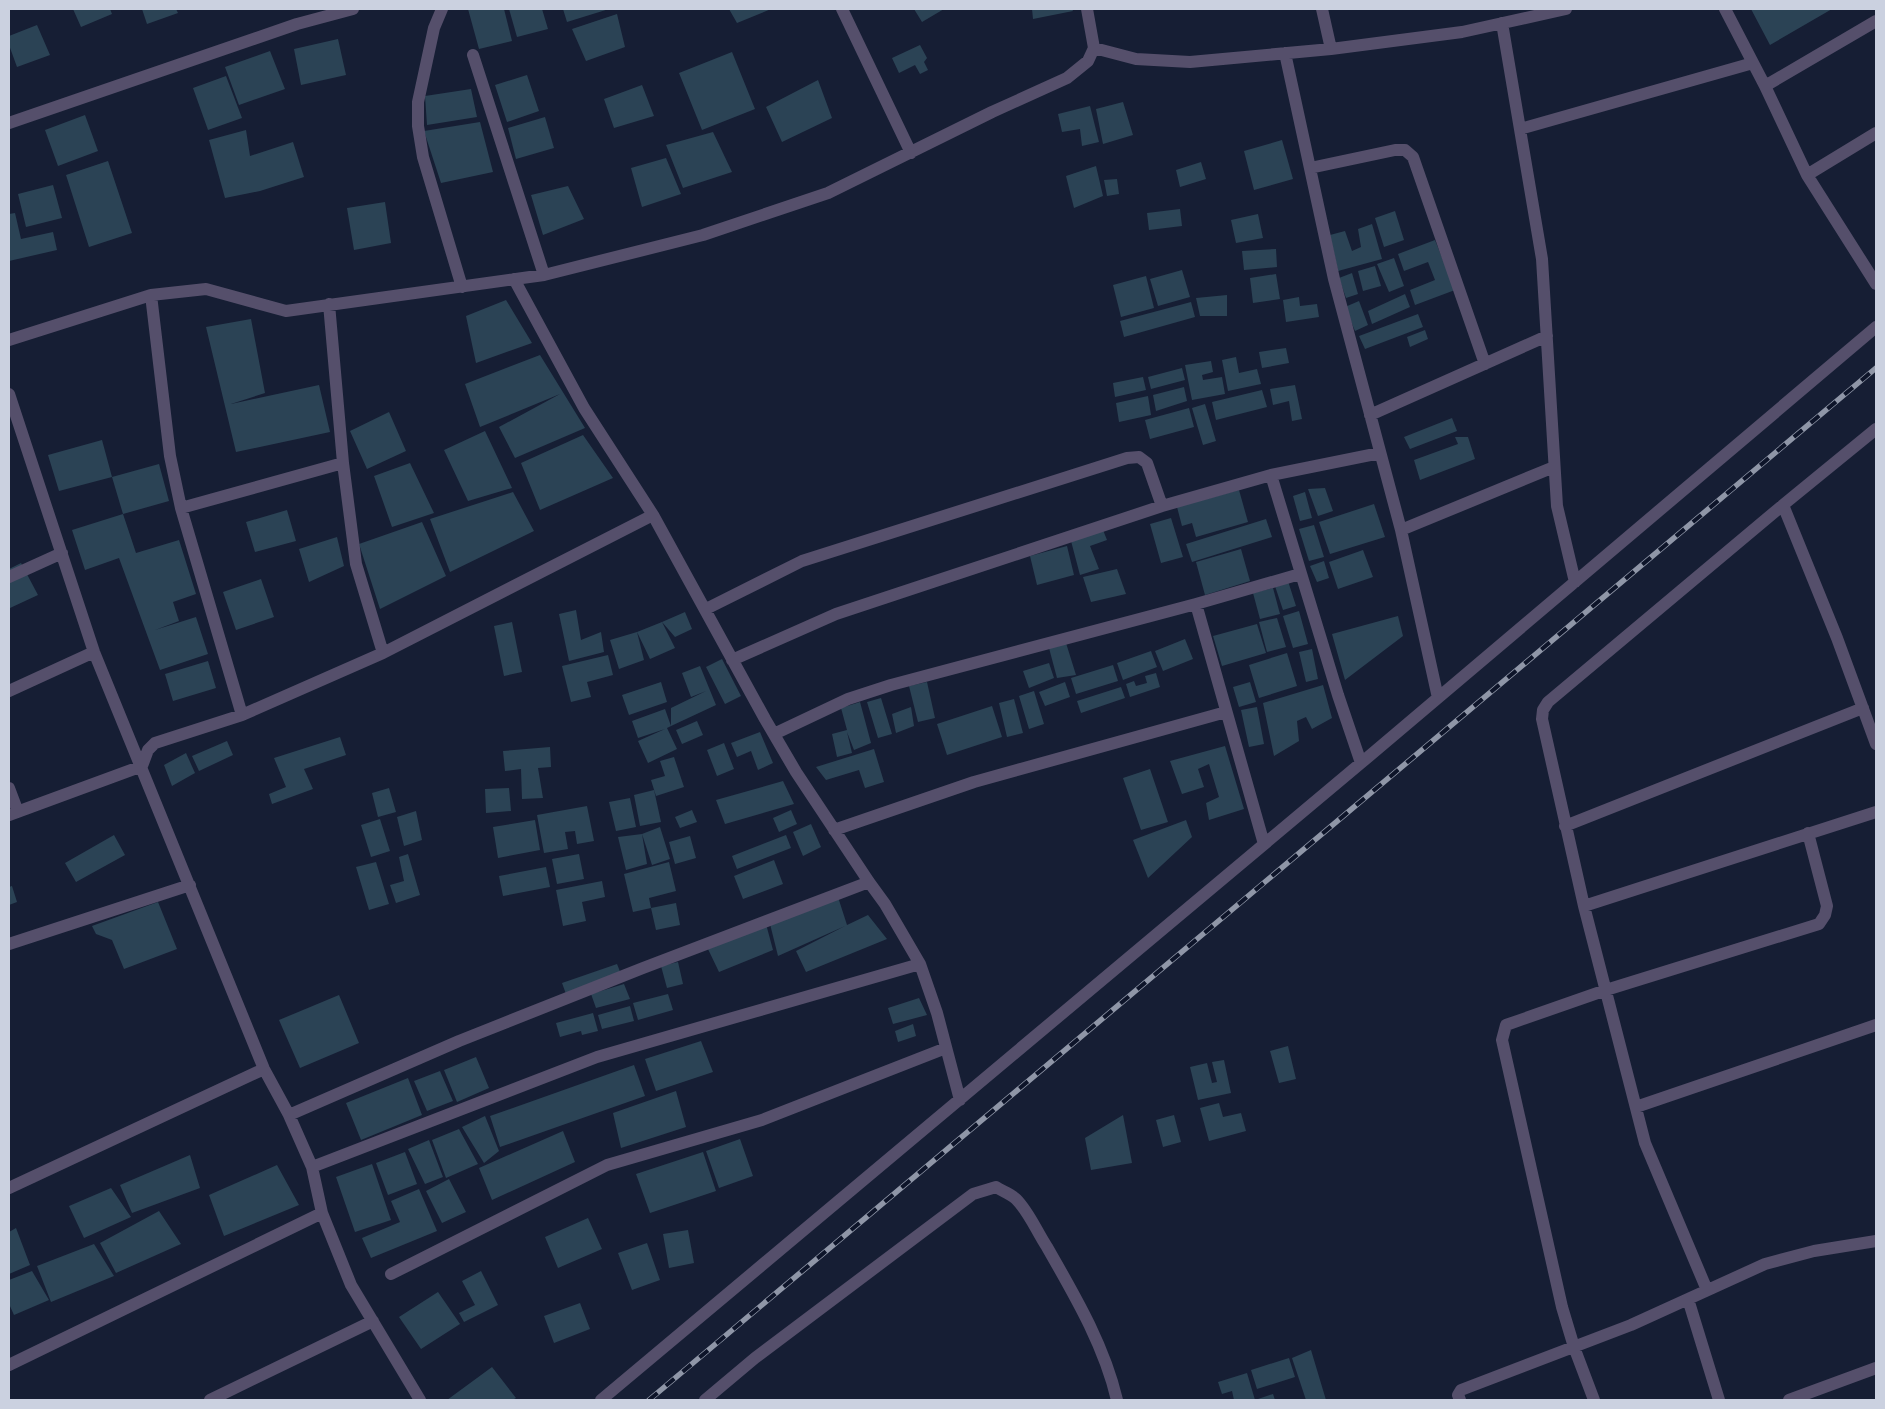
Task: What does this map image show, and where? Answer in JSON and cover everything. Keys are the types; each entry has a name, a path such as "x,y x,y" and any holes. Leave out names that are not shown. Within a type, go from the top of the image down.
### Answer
{"street":[{"path":"9,123 298,24 353,9"},
{"path":"442,9 434,28 418,102 418,126 423,157 462,287"},
{"path":"842,9 911,153"},
{"path":"9,340 151,295 206,289 286,311 544,275 703,235 828,193 992,112 1067,78 1088,61 1094,48 1087,9"},
{"path":"1322,9 1331,49"},
{"path":"1094,48 1136,59 1190,62 1331,49 1462,32 1566,9"},
{"path":"1725,9 1765,86 1807,175 1876,284"},
{"path":"1765,86 1876,21"},
{"path":"1502,24 1542,259 1557,506 1575,582"},
{"path":"1285,52 1334,279 1401,530 1438,698"},
{"path":"473,55 544,275"},
{"path":"1520,129 1753,63"},
{"path":"1807,175 1876,133"},
{"path":"1310,168 1395,150 1405,150 1414,157 1485,364"},
{"path":"514,279 584,408 653,515 796,772 885,904 920,964 937,1014 960,1100"},
{"path":"151,295 170,456 181,508 242,715"},
{"path":"329,304 343,462 356,564 383,653"},
{"path":"601,1400 1361,763 1876,327"},
{"path":"1370,414 1547,336"},
{"path":"9,394 94,652 264,1069 289,1115 312,1166 322,1213 351,1285 420,1400"},
{"path":"1707,1290 1661,1177 1652,1161 1636,1107 1565,826 1542,719 1543,710 1548,702 1783,505 1876,431"},
{"path":"732,660 836,614 1162,506 1271,475 1380,453"},
{"path":"706,609 802,561 1127,458 1139,457 1147,463 1162,506"},
{"path":"181,508 343,462"},
{"path":"1401,530 1554,467"},
{"path":"1271,475 1338,696 1361,763"},
{"path":"1783,505 1837,638 1876,744"},
{"path":"9,788 13,814 142,766 148,750 155,743 242,715 383,653 653,515"},
{"path":"9,577 62,553"},
{"path":"774,734 848,700 891,685 1196,604 1300,574"},
{"path":"1196,604 1264,844"},
{"path":"9,692 94,652"},
{"path":"1565,826 1863,708"},
{"path":"834,830 974,782 1226,712"},
{"path":"1584,906 1876,812"},
{"path":"1594,1400 1574,1347 1560,1297 1502,1040 1503,1032 1506,1026 1606,990 1819,924 1825,915 1827,906 1808,833"},
{"path":"289,1115 643,968 869,882"},
{"path":"9,944 190,885"},
{"path":"312,1166 596,1058 920,964"},
{"path":"1636,1107 1876,1025"},
{"path":"391,1274 607,1165 762,1120 946,1048"},
{"path":"9,1188 264,1069"},
{"path":"705,1400 754,1358 973,1194 996,1187 1015,1198 1028,1216 1072,1292 1099,1346 1112,1378 1117,1400"},
{"path":"9,1365 322,1213"},
{"path":"1460,1400 1458,1396 1461,1390 1631,1325 1765,1264 1814,1251 1876,1241"},
{"path":"1688,1299 1719,1400"},
{"path":"210,1400 373,1321"},
{"path":"1789,1400 1876,1368"}],"building":[{"path":"73,9 110,9 112,14 81,27"},
{"path":"142,9 176,9 178,13 147,24"},
{"path":"468,9 504,9 512,41 479,49"},
{"path":"509,9 542,9 548,29 517,37"},
{"path":"563,9 609,9 567,22"},
{"path":"729,9 771,9 737,23"},
{"path":"914,9 944,9 922,22"},
{"path":"1032,9 1072,9 1073,11 1033,19"},
{"path":"1751,9 1832,9 1770,45"},
{"path":"617,14 625,47 586,61 572,29"},
{"path":"37,25 50,55 17,67 9,45 9,36"},
{"path":"338,39 346,75 301,85 294,49"},
{"path":"920,45 927,58 924,62 928,70 920,74 915,65 899,73 892,58"},
{"path":"270,51 285,89 239,105 225,67"},
{"path":"732,52 755,109 702,130 679,73"},
{"path":"527,75 539,111 507,122 495,85"},
{"path":"226,76 242,118 208,130 193,88"},
{"path":"818,80 832,118 782,142 766,107"},
{"path":"642,85 654,116 614,128 604,99"},
{"path":"471,89 477,117 427,125 425,96"},
{"path":"1123,102 1133,135 1103,144 1096,109"},
{"path":"1090,106 1099,142 1082,146 1080,129 1062,132 1058,114"},
{"path":"85,115 98,151 58,166 45,130"},
{"path":"545,117 554,148 516,159 508,128"},
{"path":"480,122 493,172 441,183 424,131"},
{"path":"246,130 250,156 293,142 304,177 260,191 225,198 209,140"},
{"path":"713,132 732,172 683,188 666,145"},
{"path":"1282,140 1293,179 1254,190 1244,151"},
{"path":"666,158 681,194 642,207 631,168"},
{"path":"108,161 132,233 89,247 66,175"},
{"path":"1201,162 1206,179 1180,187 1176,170"},
{"path":"1096,166 1103,196 1074,208 1066,176"},
{"path":"1117,179 1119,194 1107,196 1104,180"},
{"path":"53,185 62,218 26,227 18,194"},
{"path":"568,186 584,219 543,235 531,195"},
{"path":"385,202 391,243 354,250 347,208"},
{"path":"1180,209 1182,226 1149,230 1147,213"},
{"path":"1395,211 1404,240 1384,247 1375,218"},
{"path":"15,213 21,239 53,232 57,250 9,261 9,214"},
{"path":"1258,214 1263,238 1236,243 1231,220"},
{"path":"1372,224 1382,259 1338,271 1330,235 1345,231 1352,251 1361,247 1358,229"},
{"path":"1435,240 1455,290 1415,305 1410,290 1435,280 1428,262 1404,271 1398,254"},
{"path":"1276,249 1277,267 1244,270 1242,251"},
{"path":"1394,258 1404,286 1389,292 1377,264"},
{"path":"1375,266 1381,286 1363,291 1358,271"},
{"path":"1182,270 1190,297 1158,306 1150,279"},
{"path":"1352,273 1358,294 1346,298 1339,278"},
{"path":"1276,274 1280,299 1253,303 1250,278"},
{"path":"1146,276 1154,308 1121,317 1113,285"},
{"path":"1405,294 1410,307 1372,324 1368,311"},
{"path":"1227,295 1227,316 1200,316 1196,298"},
{"path":"1299,297 1300,306 1317,304 1319,317 1286,322 1283,300"},
{"path":"506,300 532,343 476,363 466,316"},
{"path":"1359,301 1368,325 1355,331 1345,307"},
{"path":"1191,302 1195,317 1124,337 1120,321"},
{"path":"1418,314 1423,327 1365,349 1359,336"},
{"path":"251,319 265,393 231,404 319,385 330,432 236,452 206,327"},
{"path":"1425,330 1428,339 1410,347 1407,337"},
{"path":"1286,348 1289,363 1262,368 1259,352"},
{"path":"540,355 585,428 515,458 499,427 560,394 480,427 465,384"},
{"path":"1236,357 1239,373 1257,369 1261,384 1228,391 1222,360"},
{"path":"1211,361 1213,372 1202,375 1203,380 1222,377 1225,394 1192,400 1185,365"},
{"path":"1182,368 1185,380 1151,389 1148,377"},
{"path":"1143,377 1146,390 1115,397 1113,383"},
{"path":"1295,385 1302,419 1292,421 1289,401 1273,405 1270,389"},
{"path":"1184,387 1187,401 1156,411 1153,395"},
{"path":"1262,390 1267,407 1216,420 1212,402"},
{"path":"1148,396 1151,415 1119,422 1116,403"},
{"path":"1205,404 1216,441 1203,445 1192,408"},
{"path":"1189,408 1194,427 1150,439 1145,420"},
{"path":"389,412 406,451 367,469 350,431"},
{"path":"1452,418 1457,431 1410,449 1404,437"},
{"path":"485,431 512,488 468,501 444,450"},
{"path":"583,435 613,478 540,510 521,463"},
{"path":"1455,437 1468,437 1475,459 1420,480 1414,460 1458,444"},
{"path":"102,440 112,477 59,491 48,455"},
{"path":"410,463 434,513 392,527 374,476"},
{"path":"159,464 169,501 123,514 112,477"},
{"path":"1325,488 1333,511 1318,516 1308,489"},
{"path":"1239,490 1248,522 1196,537 1192,523 1182,526 1177,507"},
{"path":"513,492 534,531 450,572 430,519"},
{"path":"1305,492 1312,518 1300,521 1293,496"},
{"path":"1374,504 1385,537 1330,554 1319,522"},
{"path":"287,510 296,541 255,552 246,522"},
{"path":"123,514 136,553 179,540 196,594 173,602 179,621 155,630 196,617 208,654 160,670 119,558 85,570 72,530"},
{"path":"1171,518 1183,557 1161,563 1150,524"},
{"path":"1266,519 1272,537 1192,562 1186,544"},
{"path":"422,522 446,576 380,609 359,544"},
{"path":"1314,525 1324,557 1309,561 1299,529"},
{"path":"1103,530 1107,540 1090,546 1099,569 1080,575 1071,541"},
{"path":"337,537 344,566 309,582 299,549"},
{"path":"1067,546 1074,575 1037,585 1030,556"},
{"path":"1241,549 1250,581 1205,595 1196,562"},
{"path":"1363,550 1373,577 1338,589 1329,562"},
{"path":"1324,561 1329,578 1317,582 1310,566"},
{"path":"21,563 38,595 10,608 9,569"},
{"path":"1117,569 1126,594 1091,602 1083,577"},
{"path":"261,579 274,617 236,630 223,592"},
{"path":"1288,581 1296,606 1283,610 1275,586"},
{"path":"1273,588 1280,614 1260,619 1253,593"},
{"path":"576,610 581,640 601,632 604,652 569,661 559,614"},
{"path":"1299,611 1308,644 1293,648 1283,616"},
{"path":"685,612 692,629 675,637 662,622"},
{"path":"1398,616 1403,636 1345,680 1332,634"},
{"path":"1277,618 1286,647 1267,652 1259,622"},
{"path":"512,622 522,672 504,676 494,626"},
{"path":"662,622 675,648 650,659 637,632"},
{"path":"1257,624 1266,653 1222,666 1213,636"},
{"path":"637,632 644,660 619,669 610,640"},
{"path":"1185,639 1193,659 1163,671 1155,651"},
{"path":"1066,643 1076,675 1057,678 1049,648"},
{"path":"1312,649 1318,679 1306,682 1299,652"},
{"path":"1151,651 1157,667 1123,680 1117,663"},
{"path":"1287,653 1297,686 1259,698 1249,665"},
{"path":"608,655 613,675 587,682 591,697 571,702 562,666"},
{"path":"722,659 741,696 725,704 706,667"},
{"path":"208,661 216,688 173,701 165,674"},
{"path":"1049,663 1054,678 1029,688 1023,671"},
{"path":"1113,665 1118,681 1076,694 1071,678"},
{"path":"700,666 716,705 671,726 671,708 706,691 691,697 682,673"},
{"path":"1156,673 1160,687 1130,697 1126,684 1134,681 1136,686 1147,683 1145,676"},
{"path":"661,682 667,702 629,715 622,695"},
{"path":"927,682 935,718 918,722 909,686"},
{"path":"1065,682 1070,697 1045,706 1039,692"},
{"path":"1250,682 1256,702 1239,707 1233,687"},
{"path":"1323,685 1332,718 1312,729 1306,717 1297,721 1299,741 1274,756 1263,703"},
{"path":"1121,687 1125,698 1081,713 1077,701"},
{"path":"1034,691 1044,724 1029,729 1019,696"},
{"path":"881,698 892,734 878,738 867,702"},
{"path":"1014,699 1023,733 1007,737 999,703"},
{"path":"860,702 871,743 854,750 847,732 852,753 837,757 832,734 847,730 841,708"},
{"path":"992,706 1002,737 947,755 937,724"},
{"path":"911,707 914,726 896,733 892,714"},
{"path":"1257,707 1264,744 1249,747 1241,710"},
{"path":"665,709 671,726 667,728 677,749 648,763 638,741 665,729 638,738 632,721"},
{"path":"697,721 703,735 682,744 676,730"},
{"path":"760,732 773,763 758,770 751,751 737,757 731,743"},
{"path":"340,737 346,755 304,769 313,789 272,804 269,794 286,787 274,758"},
{"path":"227,741 233,755 199,771 192,756"},
{"path":"724,743 734,769 717,776 707,750"},
{"path":"1225,746 1244,809 1209,820 1206,803 1219,797 1209,764 1198,769 1204,787 1182,794 1170,761"},
{"path":"550,747 551,767 538,768 543,798 522,799 521,769 505,771 503,751"},
{"path":"874,749 884,782 865,788 859,770 826,780 816,767"},
{"path":"186,753 195,773 172,786 164,765"},
{"path":"674,757 684,787 656,796 651,780 665,776 660,761"},
{"path":"1150,769 1168,822 1141,830 1123,778"},
{"path":"783,781 794,804 725,824 716,800"},
{"path":"389,788 396,812 378,817 372,793"},
{"path":"509,788 511,811 486,813 485,789"},
{"path":"654,790 661,822 640,826 634,795"},
{"path":"630,798 636,827 616,831 609,802"},
{"path":"587,806 594,841 577,844 575,831 565,832 568,849 544,853 537,815"},
{"path":"692,810 697,822 680,828 675,817"},
{"path":"791,810 797,824 779,832 773,818"},
{"path":"416,811 422,840 404,846 397,817"},
{"path":"380,819 390,851 371,857 361,825"},
{"path":"535,820 540,850 498,858 493,827"},
{"path":"1186,820 1192,837 1148,878 1133,840"},
{"path":"811,824 821,847 803,856 793,832"},
{"path":"660,827 670,859 652,865 642,834"},
{"path":"642,834 647,864 626,870 618,837"},
{"path":"114,835 125,855 76,882 65,863"},
{"path":"786,835 791,848 737,869 732,856"},
{"path":"690,836 696,858 675,864 669,842"},
{"path":"408,854 420,895 396,903 390,885 404,881 399,857"},
{"path":"579,854 584,879 557,884 552,859"},
{"path":"774,860 783,884 743,899 734,876"},
{"path":"376,862 389,904 369,910 356,867"},
{"path":"669,862 676,891 649,898 651,908 633,912 624,874"},
{"path":"546,867 550,887 503,896 499,876"},
{"path":"602,881 605,897 582,902 586,921 563,926 556,890"},
{"path":"12,886 17,902 9,905 9,887"},
{"path":"838,897 847,925 868,915 887,939 806,972 796,951 845,926 778,956 770,924"},
{"path":"158,902 177,949 124,969 112,940 96,934 92,926"},
{"path":"676,903 680,925 656,930 651,908"},
{"path":"766,924 773,950 719,972 707,947"},
{"path":"678,962 683,984 667,988 661,966"},
{"path":"617,964 621,974 566,994 562,983"},
{"path":"624,984 630,999 596,1008 591,994"},
{"path":"668,994 673,1010 638,1020 633,1003"},
{"path":"339,995 359,1043 300,1068 279,1020"},
{"path":"919,998 927,1015 893,1024 888,1008"},
{"path":"630,1006 634,1021 602,1029 598,1015"},
{"path":"593,1013 598,1031 582,1035 581,1031 560,1037 556,1023"},
{"path":"913,1024 916,1036 898,1042 895,1031"},
{"path":"701,1041 713,1072 656,1091 645,1059"},
{"path":"1288,1046 1296,1079 1279,1083 1270,1051"},
{"path":"476,1057 489,1088 457,1102 444,1070"},
{"path":"1224,1060 1231,1093 1198,1100 1190,1067 1207,1063 1212,1083 1217,1082 1212,1062"},
{"path":"634,1065 645,1096 500,1147 490,1116"},
{"path":"440,1071 453,1101 427,1111 414,1081"},
{"path":"408,1078 422,1115 361,1140 346,1103"},
{"path":"676,1091 686,1127 621,1148 613,1113"},
{"path":"1219,1103 1223,1117 1241,1113 1246,1131 1209,1141 1200,1108"},
{"path":"1123,1115 1132,1163 1091,1170 1085,1138"},
{"path":"1174,1115 1181,1142 1163,1147 1156,1120"},
{"path":"485,1116 499,1151 484,1163 462,1127"},
{"path":"459,1129 478,1164 446,1178 432,1140"},
{"path":"563,1131 575,1162 492,1200 479,1168"},
{"path":"740,1139 753,1176 719,1188 706,1151"},
{"path":"429,1140 443,1177 425,1184 408,1149"},
{"path":"405,1152 417,1184 388,1195 376,1163"},
{"path":"703,1152 716,1191 650,1213 636,1174"},
{"path":"190,1155 200,1188 132,1213 120,1185"},
{"path":"372,1164 391,1220 355,1232 336,1177"},
{"path":"277,1165 299,1205 224,1236 209,1195"},
{"path":"449,1179 466,1212 442,1223 426,1191"},
{"path":"111,1188 131,1217 84,1238 69,1206"},
{"path":"419,1189 437,1231 371,1258 362,1238 400,1222 391,1201"},
{"path":"159,1211 181,1244 116,1273 100,1243"},
{"path":"588,1218 602,1249 558,1268 545,1237"},
{"path":"16,1228 30,1265 9,1274 9,1232"},
{"path":"688,1230 694,1263 669,1268 663,1234"},
{"path":"647,1243 660,1280 632,1290 618,1253"},
{"path":"94,1244 114,1276 51,1302 37,1266"},
{"path":"32,1271 49,1300 14,1315 9,1304 9,1280"},
{"path":"481,1271 498,1305 464,1322 459,1313 475,1305 462,1281"},
{"path":"438,1292 460,1324 421,1349 399,1317"},
{"path":"580,1303 590,1329 554,1343 544,1316"},
{"path":"1311,1350 1326,1400 1306,1400 1292,1358"},
{"path":"1289,1358 1295,1377 1257,1389 1251,1370"},
{"path":"492,1367 516,1398 512,1400 447,1400"},
{"path":"1247,1373 1255,1400 1234,1400 1232,1391 1222,1394 1218,1382"},
{"path":"1273,1394 1275,1400 1255,1400"}],"railway":[{"path":"649,1400 1876,368"}]}
